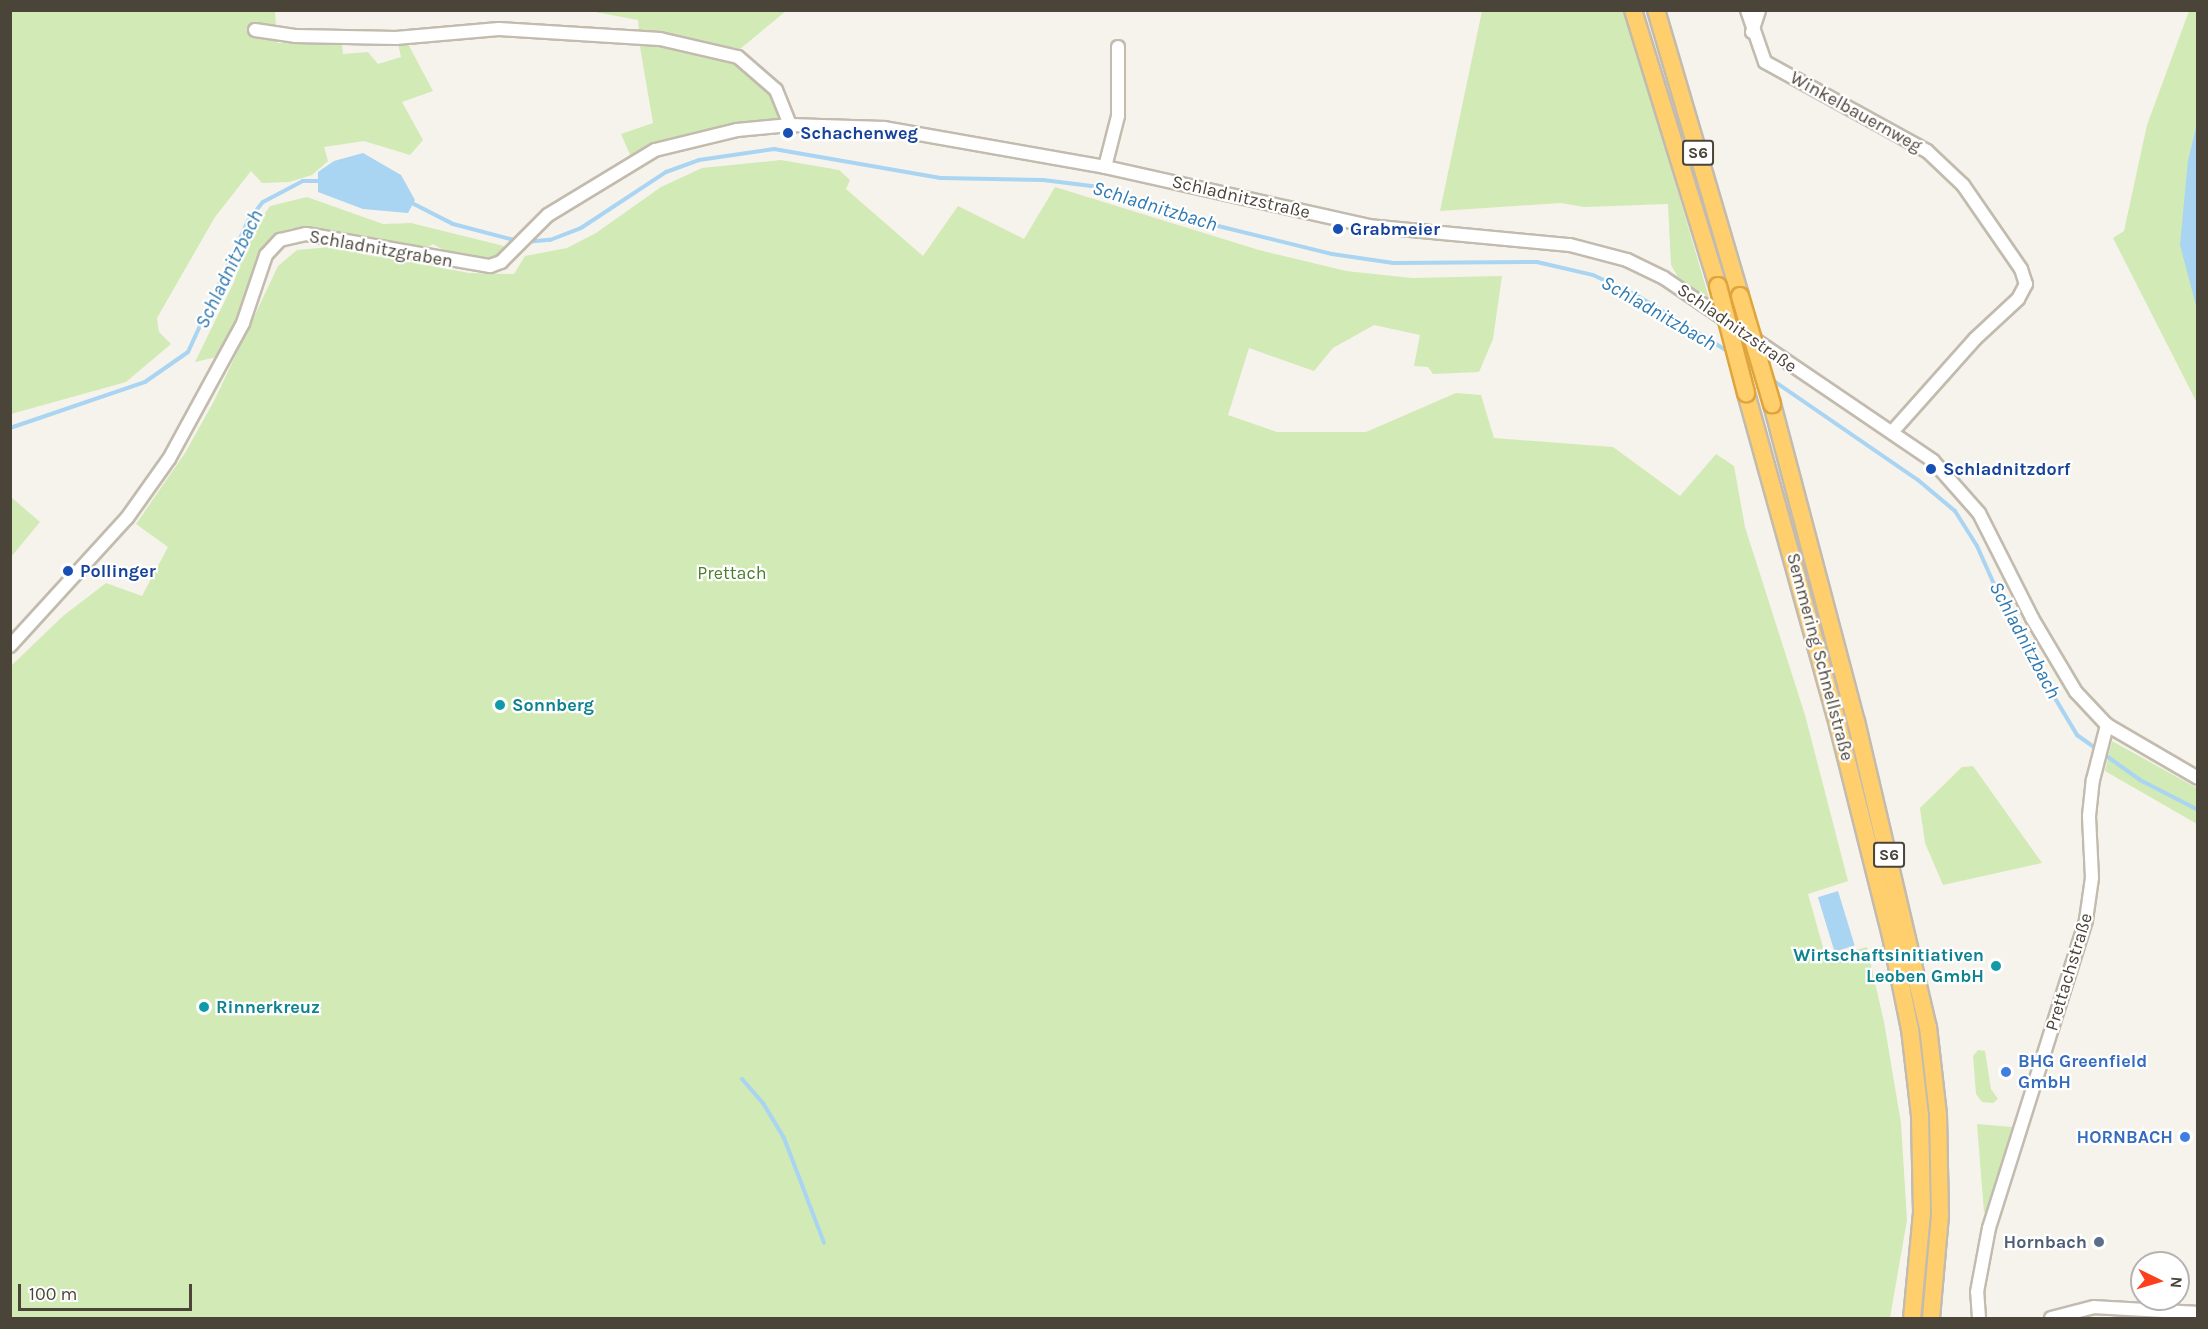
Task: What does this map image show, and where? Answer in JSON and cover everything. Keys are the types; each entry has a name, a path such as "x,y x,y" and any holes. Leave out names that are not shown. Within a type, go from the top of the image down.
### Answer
{"highway":[{"name":"Semmering Schnellstraße","path":"1633,10 1718,286 1838,725 1891,936 1910,1029 1920,1116 1922,1213 1912,1316"},
{"name":"Semmering Schnellstraße","path":"1656,10 1772,404 1856,721 1928,1027 1938,1115 1940,1215 1931,1317"}],"street":[{"name":"Winkelbauernweg","path":"1747,10 1752,32 1765,62 1927,151 1963,185 2021,268 2026,284 2018,299 1975,339 1893,431"},
{"path":"1752,32 1759,10"},
{"path":"255,30 294,36 396,38 499,29 660,39 738,57 776,90 790,125"},
{"path":"1105,166 1118,116 1118,47"},
{"name":"Schladnitzstraße","path":"790,125 920,132 1105,166 1368,226 1545,241 1627,260 1687,291 1785,362 1893,431 1933,460 1966,496 2076,692 2106,731 2198,778"},
{"name":"Schladnitzgraben","path":"10,646 114,534 169,459 243,323 266,255 280,240 306,234 472,265 490,266 508,255 534,227 655,150 699,136 790,125"},
{"name":"Prettachstraße","path":"1979,1318 1977,1292 1989,1228 2086,920 2092,878 2089,816 2096,765 2106,731"},
{"path":"2051,1318 2094,1307 2198,1313"}],"green space":[{"path":"11,11 275,11 277,43 342,44 343,54 368,52 378,64 401,57 398,43 407,42 433,91 402,102 423,140 410,155 364,141 324,147 328,161 312,175 289,182 262,183 251,171 215,217 157,318 159,332 171,344 126,382 11,414"},
{"path":"590,11 786,11 740,49 639,30 638,20"},
{"path":"1482,11 1625,11 1709,298 1678,277 1671,265 1668,204 1584,207 1561,203 1440,211"},
{"path":"2189,11 2197,11 2197,123 2188,160 2197,309 2197,403 2113,238 2124,231 2147,125"},
{"path":"639,41 738,60 773,94 781,120 697,131 653,145 631,157 621,134 653,123"},
{"name":"Prettach","path":"781,160 839,170 850,180 846,189 923,256 958,206 1024,239 1055,187 1259,250 1346,271 1412,278 1502,276 1493,339 1479,372 1433,374 1428,367 1414,366 1420,335 1374,325 1333,348 1314,371 1249,348 1228,415 1277,432 1366,432 1456,393 1481,395 1494,438 1613,447 1680,496 1716,454 1734,466 1745,527 1805,715 1848,881 1808,894 1826,958 1867,947 1884,1022 1901,1123 1907,1220 1890,1318 11,1318 11,666 63,616 106,583 142,596 168,547 136,524 185,453 214,401 278,266 297,250 330,247 469,273 514,274 525,256 567,248 596,233 661,187 702,168"},
{"path":"307,197 383,224 411,223 504,246 503,254 492,259 475,259 447,252 433,244 425,249 326,230 293,228 273,234 261,254 229,341 217,357 195,362 234,282 247,240 270,206"},
{"path":"11,497 40,522 11,557"},
{"path":"2112,741 2197,788 2197,824 2105,771"},
{"path":"1973,766 2042,863 1943,885 1925,843 1920,808 1962,767"},
{"path":"1978,1050 1985,1051 1991,1089 1998,1099 1993,1103 1982,1102 1976,1094 1973,1056"},
{"path":"1977,1124 2012,1127 1987,1213 1984,1212"}],"water":[{"path":"2197,123 2198,309 2180,245 2188,160"},
{"path":"363,153 401,175 415,200 408,213 363,209 318,192 318,172 334,161"},
{"path":"1838,891 1855,946 1835,952 1818,897"}],"waterway":[{"name":"Schladnitzbach","path":"525,242 550,240 581,228 666,172 699,160 774,149 940,178 1043,180 1100,187 1214,225 1332,254 1393,263 1537,262 1593,275 1636,295 1729,352"},
{"name":"Schladnitzbach","path":"10,428 145,382 188,352 248,221 263,202 303,181 320,181"},
{"name":"Schladnitzbach","path":"410,202 453,224 518,241"},
{"name":"Schladnitzbach","path":"1743,361 1757,370"},
{"name":"Schladnitzbach","path":"1771,379 1918,480 1955,511 1977,546 2016,633 2077,735 2140,780 2198,810"},
{"path":"742,1079 763,1103 784,1138 824,1243"}],"place":[{"name":"Schachenweg","path":"788,133"},
{"name":"Grabmeier","path":"1338,229"},
{"name":"Schladnitzdorf","path":"1931,469"},
{"name":"Pollinger","path":"68,571"},
{"name":"Sonnberg","path":"500,705"},
{"name":"Wirtschaftsinitiativen Leoben GmbH","path":"1996,966"},
{"name":"Rinnerkreuz","path":"204,1007"},
{"name":"BHG Greenfield GmbH","path":"2006,1072"},
{"name":"HORNBACH","path":"2185,1137"},
{"name":"Hornbach","path":"2099,1242"}]}
